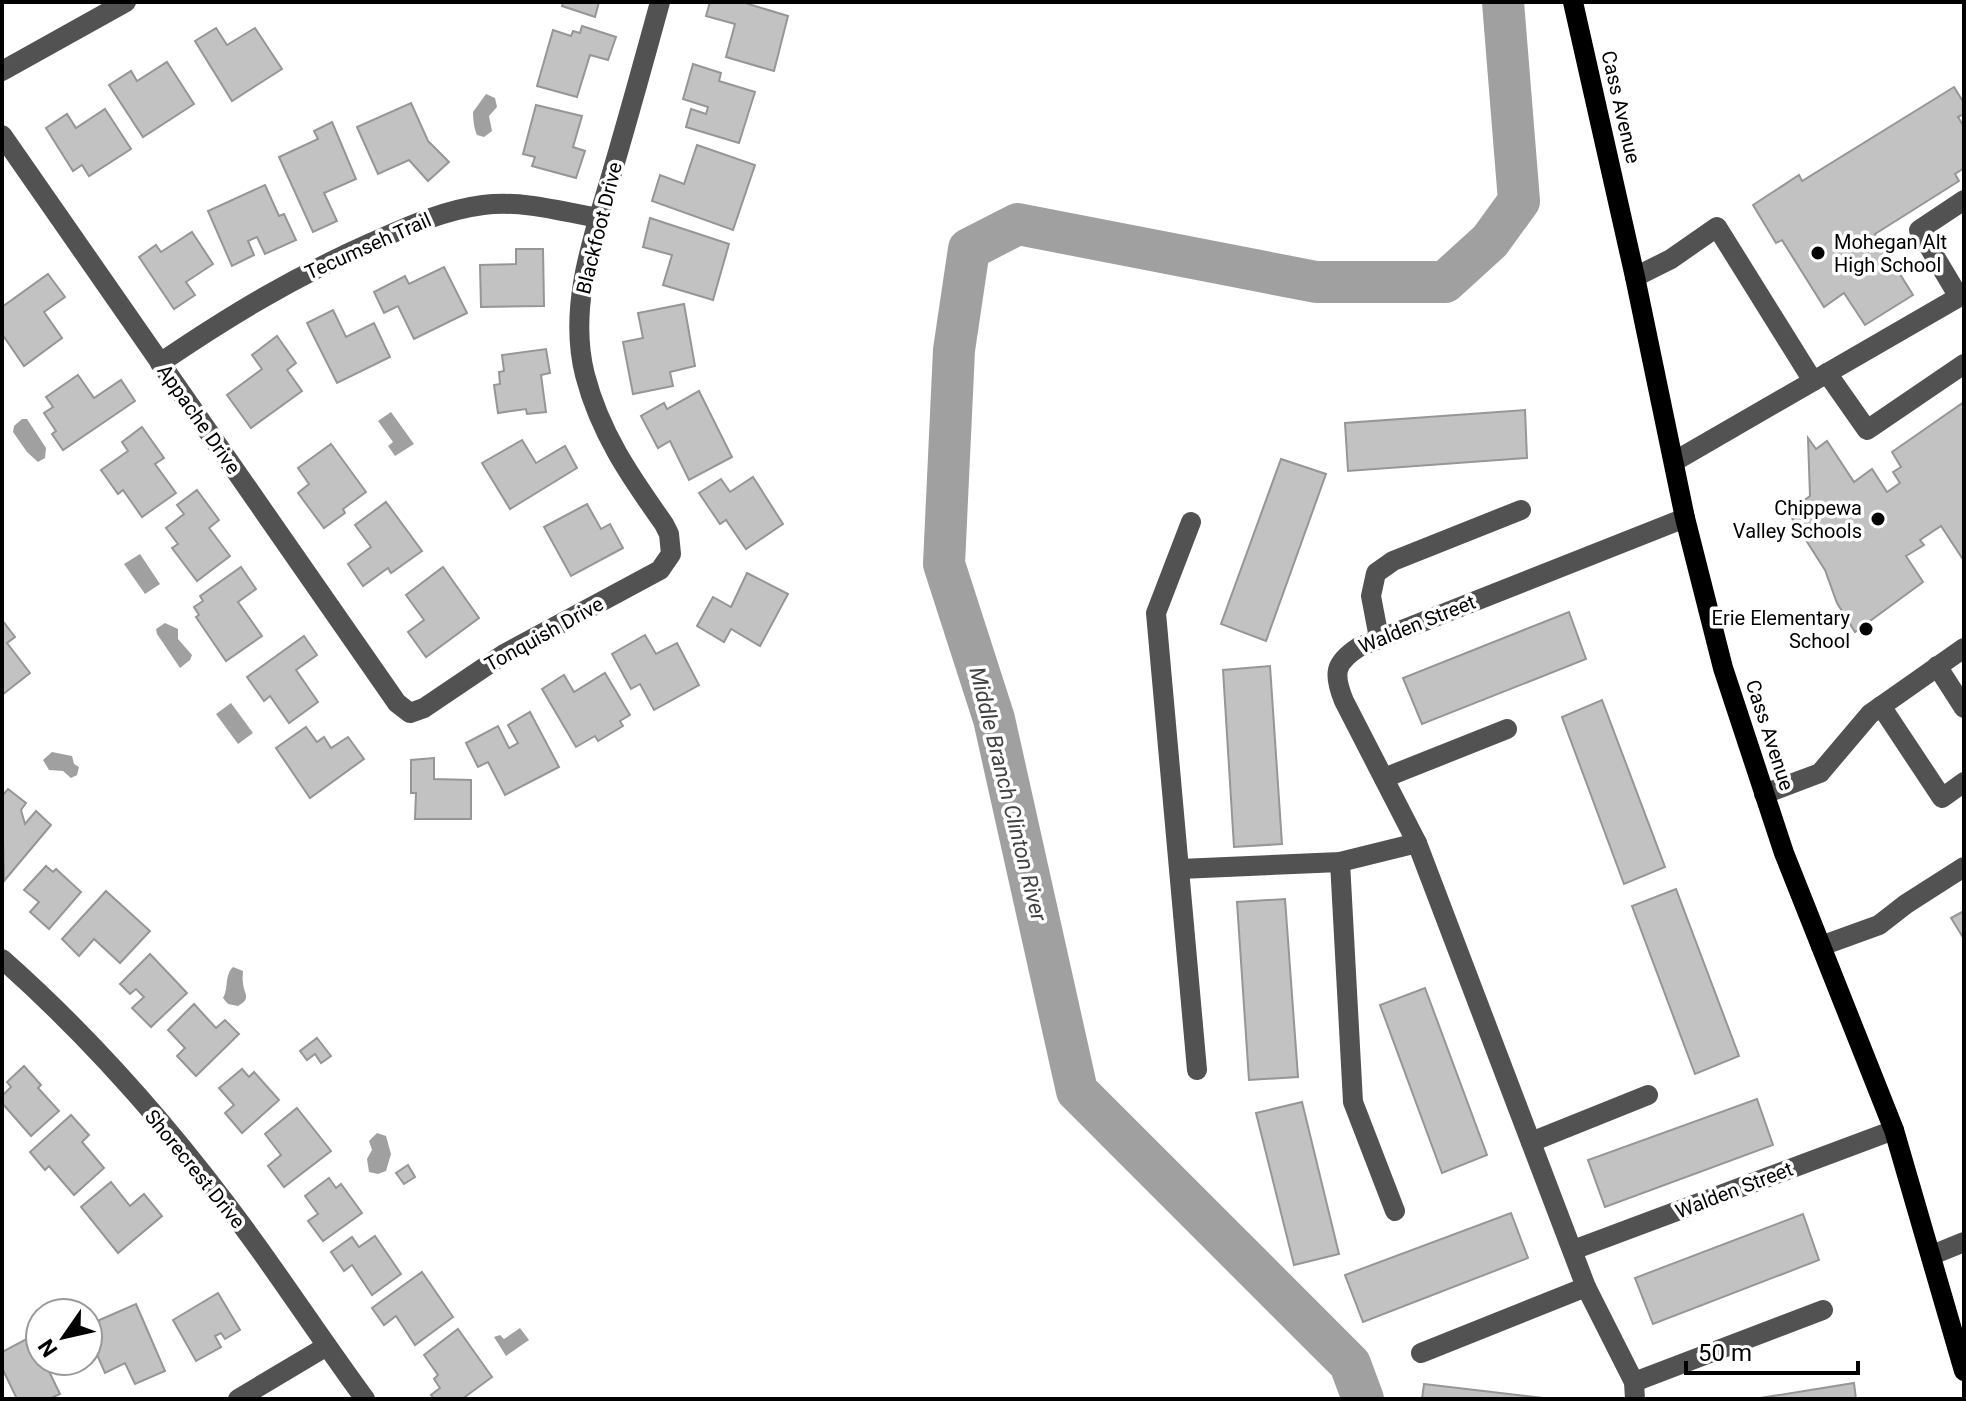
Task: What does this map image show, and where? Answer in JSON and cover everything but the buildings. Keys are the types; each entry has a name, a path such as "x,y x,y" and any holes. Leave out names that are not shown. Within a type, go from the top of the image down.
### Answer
{"main road":[{"name":"Cass Avenue","path":"1573,2 1685,518 1723,668 1764,794 1894,1130 1964,1371"}],"street":[{"path":"2,71 126,2"},
{"name":"Blackfoot Drive","path":"660,2 598,218 581,299 584,372 598,418 616,456 669,534"},
{"name":"Appache Drive","path":"2,135 397,703"},
{"path":"1675,461 1962,296 1919,230 1964,200"},
{"name":"Tecumseh Trail","path":"160,363 272,290 427,219 485,204 516,204 598,218"},
{"path":"1635,277 1671,259 1717,227 1820,377 1867,430 1964,364"},
{"path":"1379,638 1371,596 1376,573 1393,561 1521,510"},
{"name":"Walden Street","path":"1685,518 1379,638 1344,656 1336,669 1338,686 1417,843 1586,1287 1635,1391 1823,1310"},
{"path":"1191,522 1156,613 1197,1070"},
{"name":"Tonquish Drive","path":"397,703 410,713 424,708 504,654 660,570 671,554 669,534"},
{"path":"1764,794 1820,773 1870,714 1964,648"},
{"path":"1937,666 1964,708"},
{"path":"1881,706 1942,798 1964,782"},
{"path":"1384,778 1507,729"},
{"path":"1180,869 1340,862 1417,843"},
{"path":"1340,862 1353,1102 1395,1211"},
{"path":"1821,946 1879,925 1964,867"},
{"name":"Shorecrest Drive","path":"2,959 137,1096 258,1248 365,1399"},
{"path":"1531,1142 1648,1095"},
{"name":"Walden Street","path":"1573,1250 1894,1130"},
{"path":"1932,1255 1964,1242"},
{"path":"1421,1353 1586,1287"},
{"path":"238,1399 327,1346"}],"shaded area":[{"path":"486,94 495,98 497,107 489,116 492,131 484,137 477,135 473,112"},
{"path":"391,412 414,444 395,456 388,446 393,442 378,421"},
{"path":"27,419 46,448 45,458 38,462 13,432 14,426"},
{"path":"140,554 160,584 145,594 124,564"},
{"path":"165,623 178,629 178,639 192,655 180,668 157,634 156,629"},
{"path":"231,703 253,733 238,744 216,714"},
{"path":"52,752 72,756 74,764 79,767 77,775 71,778 63,771 49,770 43,760"},
{"path":"233,967 243,971 246,998 238,1006 228,1004 223,998 228,974"},
{"path":"377,1133 386,1136 391,1154 386,1171 378,1174 369,1172 367,1159 372,1150 369,1141"},
{"path":"520,1328 529,1340 506,1356 494,1337 500,1335 504,1339"}],"waterway":[{"name":"Middle Branch Clinton River","path":"1363,1399 1350,1364 1077,1091 994,719 944,564 954,350 969,249 1018,224 1316,282 1445,282 1490,241 1519,201 1503,2"}],"place":[{"name":"Mohegan Alt High School","path":"1818,253"},
{"name":"Chippewa Valley Schools","path":"1878,519"},
{"name":"Erie Elementary School","path":"1866,629"}]}
